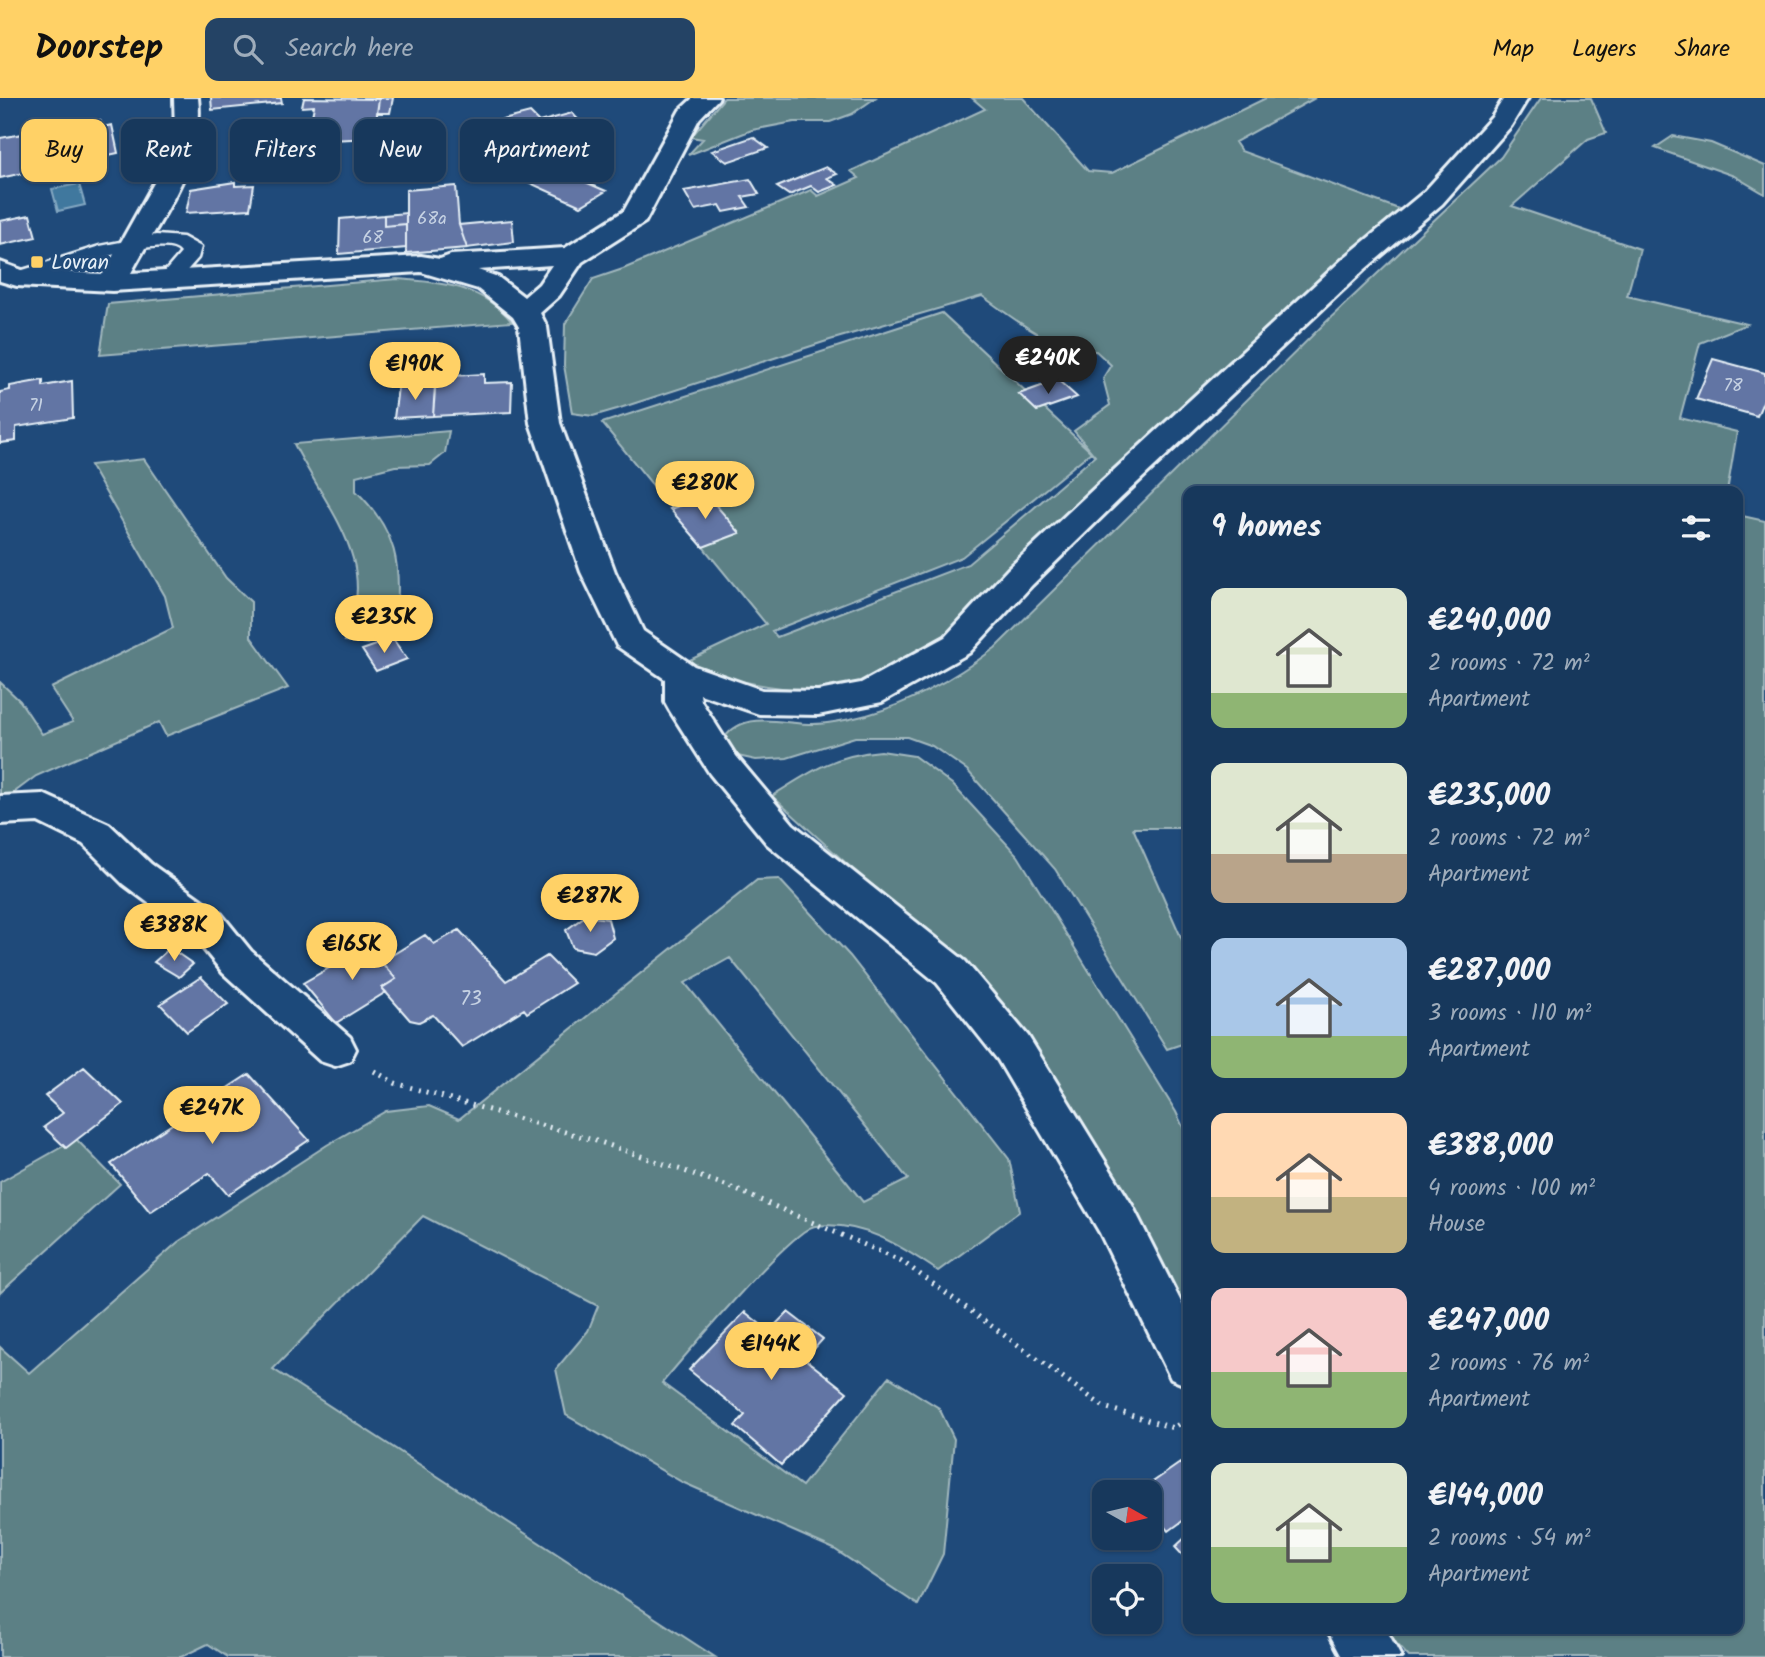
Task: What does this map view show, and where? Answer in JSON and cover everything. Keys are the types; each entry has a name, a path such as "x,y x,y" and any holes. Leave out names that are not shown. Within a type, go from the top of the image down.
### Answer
{"street":[{"path":"112,283 178,169 190,119 186,98"},
{"path":"524,312 549,290 572,256 635,216 671,144 689,115 707,98"},
{"path":"421,264 456,271 488,283 524,312 533,327 545,423 598,572 629,638 682,674 759,702 818,704 870,693 957,645 1020,577 1121,481 1354,264 1433,198 1502,121 1516,98"},
{"path":"9,274 112,283 572,256"},
{"path":"682,674 682,702 723,765 780,834 951,972 1013,1048 1116,1219 1183,1354"},
{"path":"0,810 43,808 96,834 137,874 206,925 237,961 335,1049"},
{"path":"1357,1634 1375,1657"}],"lane":[{"path":"9,274 134,243 174,239 191,247 191,254 167,281"}],"path":[{"path":"335,1049 395,1083 600,1142 712,1181 900,1260 1104,1407 1173,1428 1183,1421"}],"green space":[{"path":"724,98 875,98 852,114 830,122 794,122 752,130 688,155 703,139 691,137"},
{"path":"972,98 1023,98 1088,171 1112,173 1266,98 1315,98 1235,142 1241,151 1404,211 969,619 922,659 883,677 825,689 768,686 677,666 766,624 602,423 942,313 1091,452 962,557 772,631 777,637 968,564 1095,456 1074,431 1110,405 1103,378 1111,365 1096,351 1065,347 1050,341 982,296 830,340 593,416 572,413 564,365 565,324 593,279 811,190 818,196 859,178 851,171 985,109"},
{"path":"1541,98 1591,98 1606,133 1588,139 1512,206 1640,249 1627,296 1747,324 1700,343 1680,418 1737,432 1728,486 1183,486 1183,828 1133,828 1183,942 1183,1044 1167,1049 1055,869 967,770 932,746 907,737 855,737 787,758 756,760 733,755 721,743 729,732 750,722 762,720 820,724 884,710 934,688 995,648 1325,323 1501,157"},
{"path":"1673,136 1711,143 1765,166 1765,194 1734,176 1655,148"},
{"path":"397,279 446,284 475,293 501,310 512,322 100,355 108,304"},
{"path":"449,431 445,453 430,465 395,466 356,476 356,491 380,520 394,550 398,600 396,620 368,644 345,641 355,612 357,586 354,561 335,515 294,444"},
{"path":"144,459 226,578 251,602 251,637 288,688 166,736 159,722 36,776 8,797 0,798 0,682 20,701 42,734 73,722 51,688 173,628 165,596 90,465"},
{"path":"1743,516 1765,521 1765,1657 1409,1657 1388,1634 1743,1634"},
{"path":"881,751 914,756 952,784 1018,856 1176,1112 1183,1127 1183,1316 1051,1079 1012,1015 943,943 847,864 772,796 836,760"},
{"path":"779,879 850,956 1009,1159 1020,1211 938,1271 895,1244 865,1231 832,1225 815,1226 784,1248 762,1270 662,1383 802,1486 889,1377 939,1408 954,1439 943,1554 918,1605 834,1549 682,1482 566,1415 556,1369 588,1331 598,1306 423,1216 273,1369 715,1657 228,1657 208,1644 181,1657 0,1657 0,1347 29,1373 178,1242 327,1145 386,1111 429,1106 459,1119 757,880","holes":["730,958 908,1179 863,1202 685,983"]},
{"path":"76,1139 120,1184 0,1293 0,1182"}],"water":[{"path":"79,184 85,205 58,211 52,189"}],"building":[{"path":"211,98 281,98 282,103 212,110"},
{"path":"304,98 379,99 376,119 354,119 354,139 340,140 340,119 311,119 314,106 302,107"},
{"path":"362,98 393,98 390,113 377,113 379,99"},
{"path":"530,113 536,119 507,119"},
{"path":"572,113 578,119 550,119"},
{"path":"112,125 118,153 107,155 107,126"},
{"path":"21,134 21,174 0,178 0,138"},
{"path":"753,137 768,148 727,162 712,151"},
{"path":"826,167 837,174 827,178 837,185 819,192 811,186 789,195 777,187"},
{"path":"750,179 759,194 742,197 749,207 724,212 720,205 695,210 684,191"},
{"path":"235,182 235,186 254,185 250,209 186,213 191,189"},
{"path":"585,182 606,191 581,206 530,183"},
{"path":"456,186 459,225 467,248 406,253 406,190"},
{"path":"406,213 406,224 384,226 384,215"},
{"path":"30,215 36,237 0,245 0,221"},
{"path":"384,215 384,226 406,224 406,248 339,254 340,219"},
{"path":"512,220 514,242 467,248 459,225"},
{"path":"1713,359 1765,373 1765,397 1757,416 1696,399"},
{"path":"484,374 484,383 512,382 511,412 433,416 436,377"},
{"path":"43,380 43,386 72,381 73,418 16,427 16,441 0,443 0,392 10,390 10,386"},
{"path":"1058,380 1077,397 1037,411 1019,394"},
{"path":"435,385 433,416 394,418 398,387"},
{"path":"708,496 740,533 703,547 670,509"},
{"path":"393,639 407,659 376,671 362,650"},
{"path":"585,916 608,919 613,938 594,952 573,948 566,930"},
{"path":"459,930 506,981 547,956 574,983 527,1013 524,1009 462,1047 433,1015 419,1022 410,1020 382,988 396,979 382,963 389,957 425,935 434,944"},
{"path":"376,941 389,957 382,963 396,979 382,988 386,992 336,1023 303,983"},
{"path":"170,948 193,964 179,977 154,962"},
{"path":"201,977 228,1004 187,1032 160,1004"},
{"path":"84,1067 123,1104 66,1148 44,1127 63,1113 45,1096"},
{"path":"249,1074 309,1140 228,1195 209,1173 150,1212 111,1164"},
{"path":"745,1312 769,1331 788,1312 823,1339 805,1359 847,1392 781,1465 735,1426 745,1415 689,1370"},
{"path":"1180,1463 1183,1466 1183,1521 1169,1531 1162,1523 1162,1480 1156,1480"},
{"path":"1183,1540 1183,1556 1175,1547"}],"place":[{"name":"Lovran","path":"37,262"}]}
